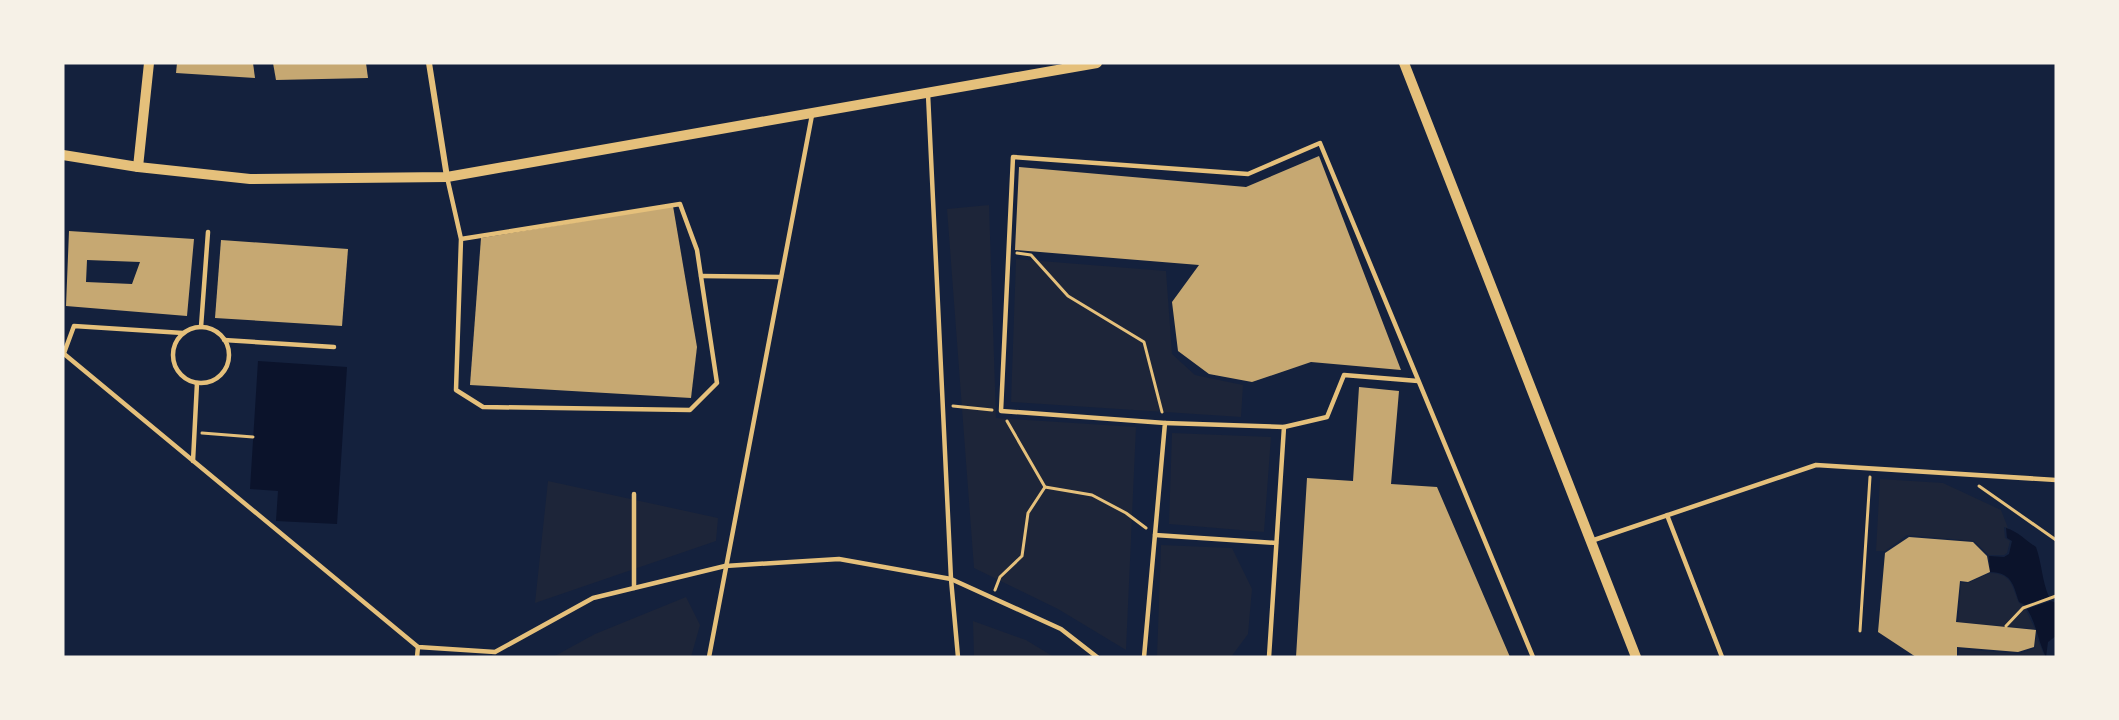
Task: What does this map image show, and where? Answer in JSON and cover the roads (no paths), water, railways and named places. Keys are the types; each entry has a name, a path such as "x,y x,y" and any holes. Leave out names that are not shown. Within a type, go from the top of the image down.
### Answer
{"street":[{"path":"138,167 149,63"},
{"path":"429,63 447,177"},
{"path":"63,155 138,167 250,179 447,177 1097,63"},
{"path":"1404,63 1636,657"}],"lane":[{"path":"928,94 951,579 958,657"},
{"path":"709,657 813,112"},
{"path":"1418,381 1344,375 1327,417 1284,427 1165,423 1000,411 1013,157 1248,174 1320,143 1533,657"},
{"path":"447,177 461,239 456,390 483,407 690,410 717,383 697,250 680,204 461,239"},
{"path":"201,327 208,232"},
{"path":"701,276 781,277"},
{"path":"183,333 173,349 175,368 181,375 197,383 215,380 227,366 229,357 224,340 218,333 201,327 183,333 74,326 63,353 417,647 494,655 593,598 726,566 839,559 951,579 1061,629 1096,657"},
{"path":"224,340 334,347"},
{"path":"193,460 197,383"},
{"path":"1144,657 1165,423"},
{"path":"1269,657 1284,427"},
{"path":"1591,541 1816,465 2056,480"},
{"path":"634,494 634,588"},
{"path":"1667,515 1722,657"},
{"path":"1155,535 1276,543"},
{"path":"417,647 417,657"}]}
